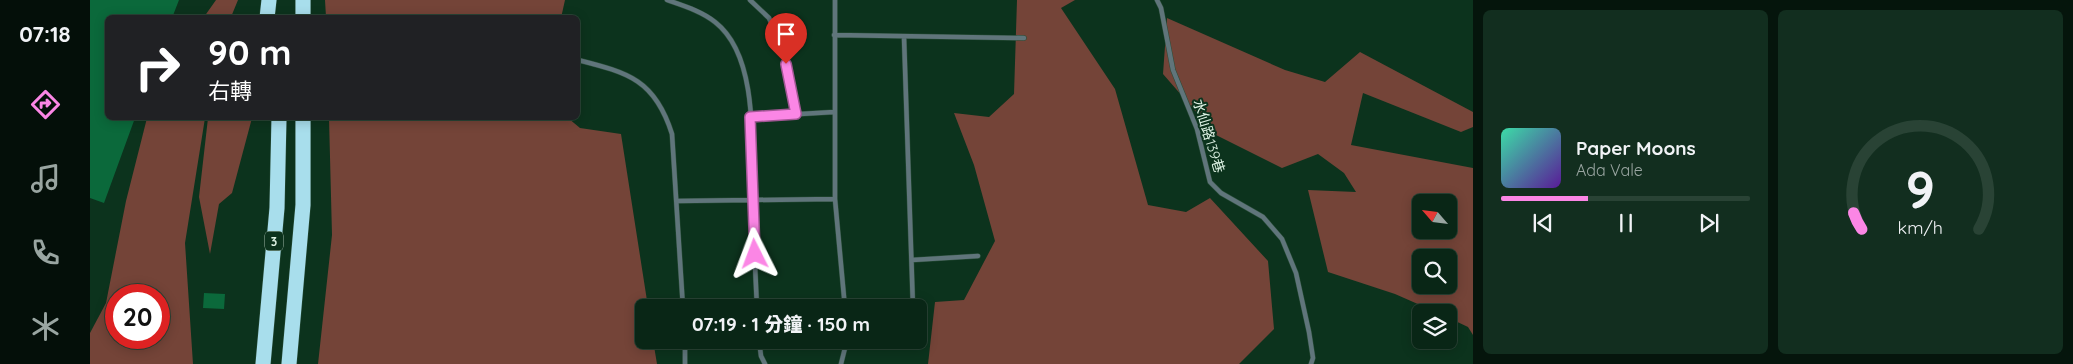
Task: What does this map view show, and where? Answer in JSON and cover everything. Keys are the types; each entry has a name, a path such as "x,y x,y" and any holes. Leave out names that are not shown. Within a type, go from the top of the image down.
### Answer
{"highway":[{"path":"267,15 269,0"},
{"path":"277,0 278,15"},
{"path":"302,0 303,15"},
{"name":"3","path":"263,364 277,208 279,120"},
{"name":"3","path":"289,364 303,205 303,120"}],"lane":[{"path":"667,0 692,8 716,22 732,40 743,63 748,87 750,117 757,299"},
{"path":"750,0 769,18 782,48 796,114"},
{"path":"835,0 835,199 844,299"},
{"name":"水仙路139巷","path":"1157,0 1161,8 1173,70 1197,129 1210,182 1221,193 1263,217 1282,239 1286,248 1296,273 1310,332 1313,358 1311,364"},
{"path":"834,35 1024,38"},
{"path":"904,37 913,299"},
{"path":"580,61 625,74 648,88 664,109 672,134 682,299"},
{"path":"750,117 834,112"},
{"path":"677,201 835,199"},
{"path":"912,260 978,256"},
{"path":"685,349 685,364"},
{"path":"760,349 761,356 766,364"},
{"path":"841,364 845,349"}],"shaded area":[{"path":"216,0 238,0 232,15 205,15"},
{"path":"325,0 565,0 562,15 326,15"},
{"path":"1017,0 1075,0 1061,8 1115,89 1148,205 1186,212 1210,198 1268,261 1274,329 1239,364 928,364 935,302 964,300 995,241 974,165 954,113 989,117 1014,94"},
{"path":"1167,18 1285,70 1325,82 1360,52 1473,112 1473,127 1461,132 1363,93 1351,145 1473,168 1473,335 1468,327 1457,322 1457,304 1418,304 1395,294 1328,272 1308,190 1356,192 1344,173 1318,154 1282,168 1216,135 1163,74"},
{"path":"146,120 205,120 185,243 193,364 90,364 90,333 105,305 105,349 170,349 170,284 110,284 126,201"},
{"path":"208,120 251,120 232,193 219,204 210,254 199,197"},
{"path":"329,120 570,120 580,128 621,134 647,299 635,299 635,349 654,349 657,364 318,364 332,235"}],"building":[{"path":"90,0 179,0 173,15 105,15 105,120 134,120 104,203 90,198"},
{"path":"204,293 225,294 224,309 203,308"}],"route":[{"path":"755,254 750,117 796,114 791,81 786,64"}]}
